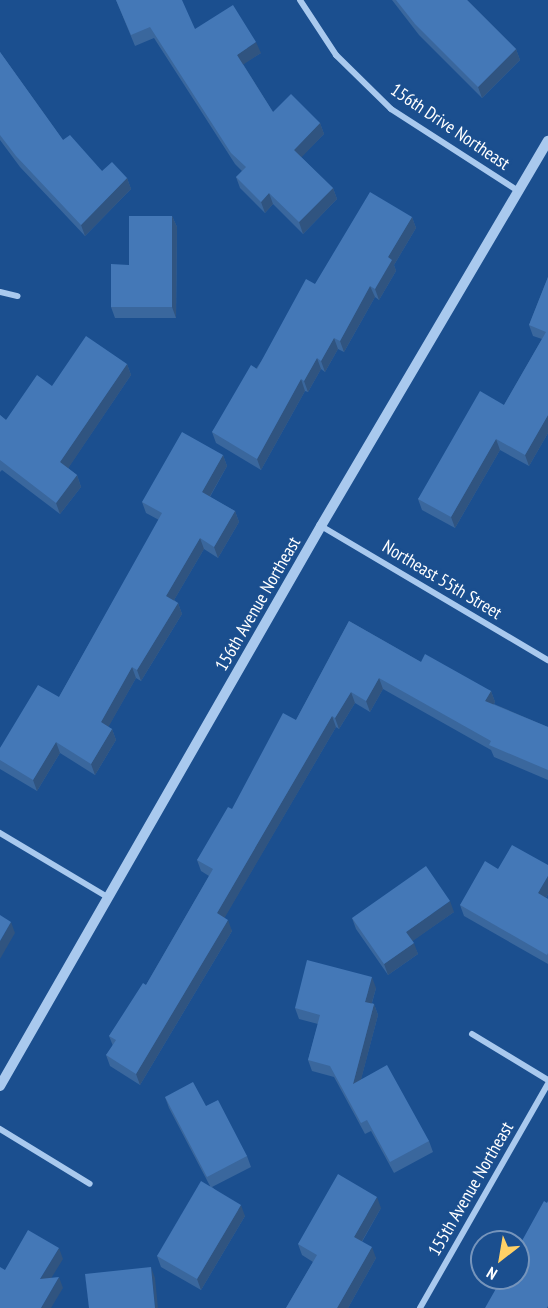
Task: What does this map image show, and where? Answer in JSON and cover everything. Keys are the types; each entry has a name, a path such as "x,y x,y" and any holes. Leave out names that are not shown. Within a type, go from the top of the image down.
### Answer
{"street":[{"name":"156th Drive Northeast","path":"300,0 336,55 392,109 518,192"},
{"name":"156th Avenue Northeast","path":"0,1086 110,898 321,526 548,141"},
{"path":"0,292 18,296"},
{"name":"Northeast 55th Street","path":"321,526 548,660"},
{"path":"0,833 110,898"},
{"path":"472,1034 548,1082"},
{"name":"155th Avenue Northeast","path":"420,1308 548,1082"},
{"path":"0,1129 90,1184"}],"building":[{"path":"116,0 182,0 195,29 233,5 256,42 237,55 273,112 291,94 320,123 294,150 333,188 299,222 269,193 261,202 236,177 246,167 231,153 150,27 131,35"},
{"path":"396,0 467,0 516,49 478,87 415,24"},
{"path":"0,52 63,140 70,135 102,171 112,162 127,178 81,225 16,156 0,135"},
{"path":"370,192 412,217 388,257 392,260 375,289 370,286 340,341 334,338 321,361 317,358 304,381 301,379 257,459 212,432 251,365 257,369 306,279 315,284"},
{"path":"129,216 172,216 172,307 111,307 111,264 129,265"},
{"path":"548,277 548,415 525,455 496,439 451,517 418,499 480,391 504,405 546,332 529,325"},
{"path":"86,336 127,364 60,462 77,475 56,503 0,460 0,415 6,420 37,375 52,386"},
{"path":"182,432 223,455 202,492 235,511 214,547 200,538 166,596 178,603 137,670 132,667 101,722 112,729 91,764 56,742 33,780 0,760 0,748 38,685 59,697 162,513 142,502"},
{"path":"349,621 421,662 425,654 491,691 485,701 548,727 548,770 489,745 491,741 379,678 366,701 351,692 335,718 332,716 217,913 228,920 136,1074 106,1055 116,1040 109,1036 143,983 146,985 213,869 197,860 228,807 232,809 283,713 296,720"},
{"path":"512,845 548,865 548,876 538,893 548,899 547,955 460,905 485,861 498,869"},
{"path":"426,866 450,901 406,932 414,943 384,964 352,918"},
{"path":"0,915 11,922 0,941"},
{"path":"307,960 372,977 365,1002 374,1004 353,1084 387,1065 429,1141 390,1162 367,1120 361,1123 330,1066 308,1060 320,1015 295,1008"},
{"path":"193,1082 206,1106 218,1100 247,1156 207,1177 165,1097"},
{"path":"338,1174 377,1197 354,1237 372,1247 337,1308 286,1308 317,1255 298,1244"},
{"path":"201,1181 241,1205 197,1279 157,1256"},
{"path":"544,1201 547,1203 548,1201 547,1308 485,1308 495,1290 530,1290 530,1230 528,1230"},
{"path":"28,1230 59,1248 40,1279 59,1277 41,1308 0,1308 0,1267 5,1270"},
{"path":"151,1267 155,1308 89,1308 85,1274"}]}
